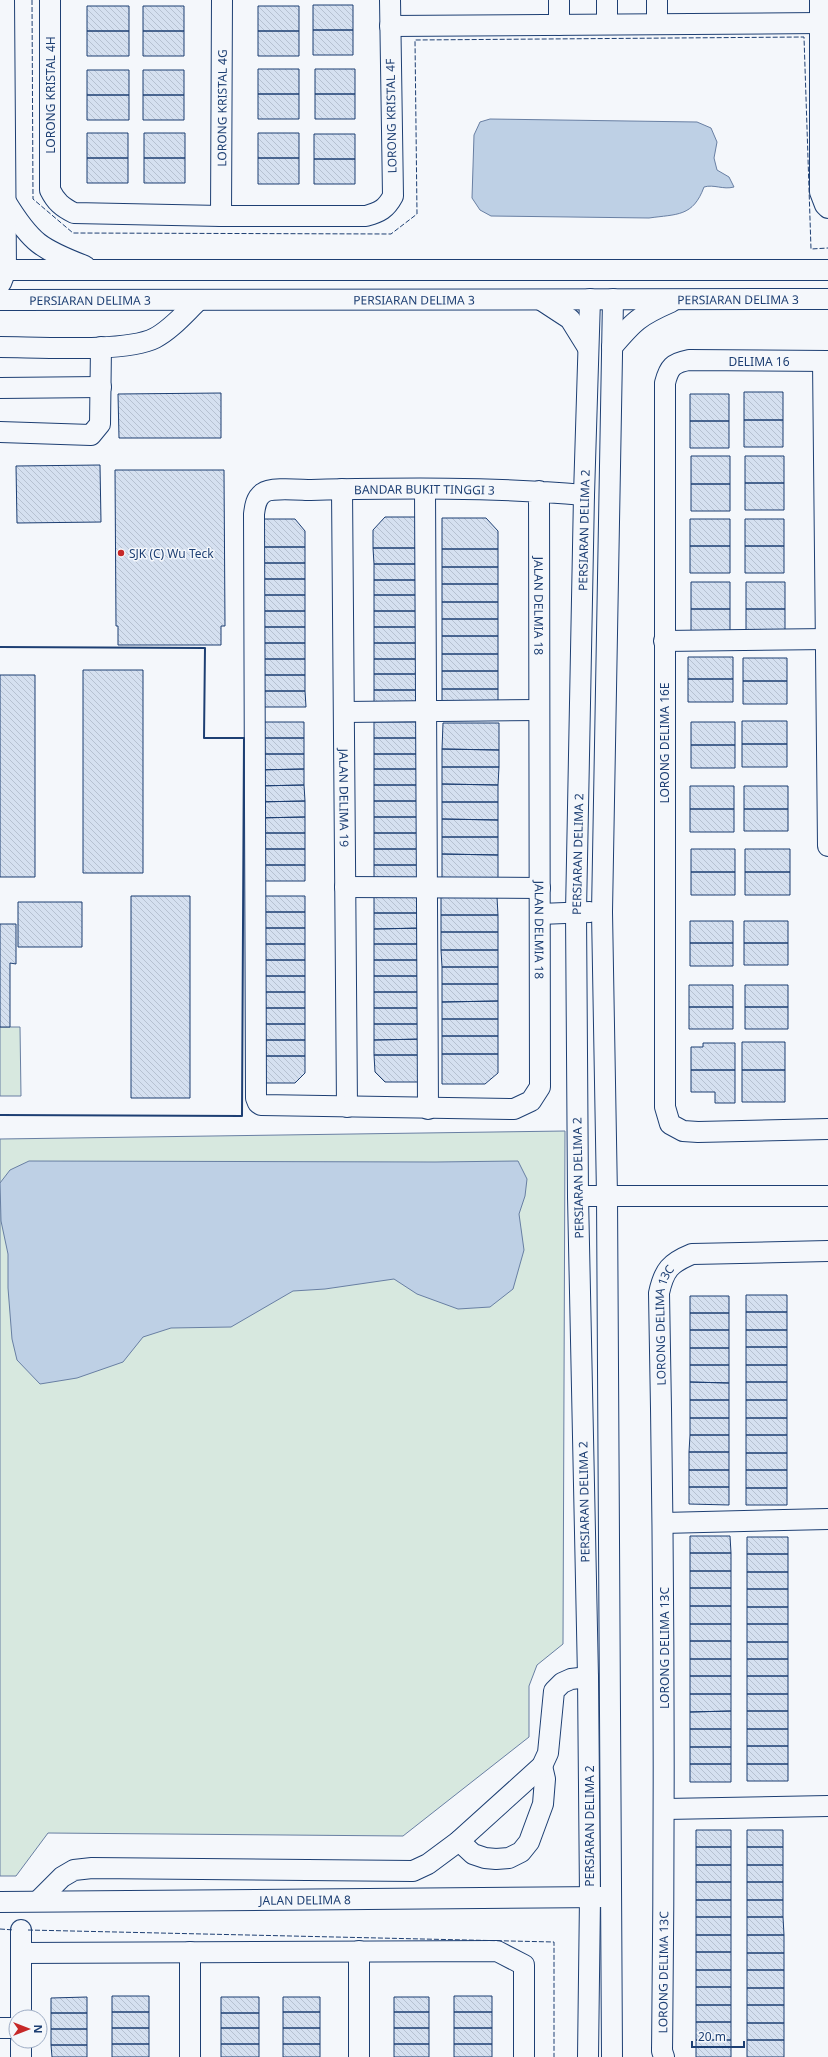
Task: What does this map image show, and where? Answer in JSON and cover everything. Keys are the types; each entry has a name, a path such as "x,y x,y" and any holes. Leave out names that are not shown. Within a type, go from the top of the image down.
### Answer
{"street":[{"path":"2,275 4,0"},
{"name":"LORONG KRISTAL 4H","path":"50,0 50,190 60,206 74,213 221,216"},
{"name":"LORONG KRISTAL 4G","path":"221,216 222,0"},
{"name":"LORONG KRISTAL 4F","path":"221,216 366,216 379,212 388,205 393,196 390,0"},
{"path":"559,0 559,25"},
{"path":"607,0 607,24"},
{"path":"657,0 657,24"},
{"path":"820,0 820,192 825,205 828,208"},
{"path":"390,26 820,23"},
{"path":"3,209 34,240 63,258 96,270"},
{"path":"2,275 96,270 828,270"},
{"path":"573,270 601,297 626,270"},
{"path":"2,275 26,293 44,300"},
{"name":"PERSIARAN DELIMA 3","path":"0,300 541,300 601,297 678,299 828,299"},
{"name":"PERSIARAN DELIMA 2","path":"601,297 612,347 602,912 607,1196 612,2057"},
{"name":"PERSIARAN DELIMA 2","path":"588,2057 590,1897 588,1677 578,1196 576,912 588,348 601,297"},
{"path":"612,347 633,322 647,312 678,299"},
{"path":"0,347 101,347 134,344 156,337 199,300"},
{"path":"541,300 570,319 588,348"},
{"path":"0,432 91,435 100,424 101,347"},
{"name":"DELIMA 16","path":"689,360 825,361"},
{"name":"LORONG DELIMA 16E","path":"689,360 679,362 669,370 665,383 664,1107 670,1124 683,1131 828,1129"},
{"path":"825,361 828,846"},
{"path":"0,388 101,387"},
{"name":"BANDAR BUKIT TINGGI 3","path":"268,1106 258,1103 256,1082 254,514 256,501 264,492 342,489 539,491 584,495"},
{"name":"JALAN DELIMA 19","path":"342,489 347,1107"},
{"path":"425,490 428,1108"},
{"name":"JALAN DELMIA 18","path":"268,1106 514,1109 531,1101 540,1087 539,491"},
{"path":"664,641 827,640"},
{"path":"344,712 539,710"},
{"path":"345,887 540,888"},
{"path":"540,914 602,912"},
{"path":"578,1196 828,1196"},
{"name":"LORONG DELIMA 13C","path":"664,2057 665,1809 663,1524 659,1293 663,1275 677,1261 692,1254 828,1251"},
{"path":"663,1524 828,1519"},
{"path":"38,1901 62,1877 74,1870 92,1868 413,1871 428,1864 459,1841 542,1766 548,1753 554,1691 562,1683 571,1679 588,1677"},
{"path":"459,1841 473,1854 484,1858 509,1858 521,1852 529,1842 543,1804 545,1780 542,1766"},
{"path":"665,1809 828,1806"},
{"name":"JALAN DELIMA 8","path":"0,1902 610,1897"},
{"path":"21,1930 21,2009"},
{"path":"21,1953 497,1951 524,1965 524,2057"},
{"path":"190,1952 190,2057"},
{"path":"359,1952 359,2057"}],"shaded area":[{"path":"0,1027 20,1027 21,1096 0,1096"},
{"path":"565,1131 563,1644 537,1665 529,1686 529,1737 403,1836 48,1833 16,1876 0,1876 0,1139"}],"water":[{"path":"490,119 697,122 711,128 717,142 714,158 717,170 729,177 734,187 704,187 700,197 689,209 676,214 649,218 491,216 480,210 472,198 474,135 480,122"},
{"path":"29,1161 518,1161 527,1179 525,1196 519,1214 524,1250 513,1289 490,1307 458,1309 417,1294 394,1279 325,1289 293,1291 231,1327 171,1328 143,1337 123,1362 77,1378 40,1384 17,1360 12,1339 8,1288 8,1254 1,1221 0,1183 10,1170"}],"building":[{"path":"313,5 353,5 353,30 313,30"},
{"path":"87,6 129,6 129,31 87,31"},
{"path":"143,6 184,6 184,31 143,31"},
{"path":"258,6 299,6 299,31 258,31"},
{"path":"313,30 353,30 353,55 313,55"},
{"path":"87,31 129,31 129,56 87,56"},
{"path":"143,31 184,31 184,56 143,56"},
{"path":"258,31 299,31 299,56 258,56"},
{"path":"258,69 299,69 299,94 258,94"},
{"path":"315,69 355,69 355,94 315,94"},
{"path":"87,70 129,70 129,95 87,95"},
{"path":"143,70 184,70 184,95 143,95"},
{"path":"258,94 299,94 299,119 258,119"},
{"path":"315,94 355,94 355,119 315,119"},
{"path":"87,95 129,95 129,120 87,120"},
{"path":"143,95 184,95 184,120 143,120"},
{"path":"87,133 128,133 128,158 87,158"},
{"path":"144,133 185,133 185,158 144,158"},
{"path":"258,133 299,133 299,158 258,158"},
{"path":"314,134 355,134 355,159 314,159"},
{"path":"87,158 128,158 128,183 87,183"},
{"path":"144,158 185,158 185,183 144,183"},
{"path":"258,158 299,158 299,184 258,184"},
{"path":"314,159 355,159 355,184 314,184"},
{"path":"744,392 783,392 783,420 744,420"},
{"path":"221,393 221,438 119,438 118,394"},
{"path":"690,394 729,394 729,421 690,421"},
{"path":"744,420 783,420 783,447 744,447"},
{"path":"690,421 729,421 729,448 690,448"},
{"path":"691,456 730,456 730,484 691,484"},
{"path":"745,456 784,456 784,483 745,483"},
{"path":"100,465 101,522 17,523 16,466"},
{"path":"115,470 224,470 225,626 221,626 221,645 118,645 118,626 116,626"},
{"path":"745,483 784,483 784,510 745,510"},
{"path":"691,484 730,484 730,511 691,511"},
{"path":"385,517 423,517 423,548 373,548 373,530"},
{"path":"442,518 486,518 498,531 498,549 442,549"},
{"path":"254,519 295,519 305,531 305,547 254,547"},
{"path":"690,519 730,519 730,546 690,546"},
{"path":"745,519 784,519 784,546 745,546"},
{"path":"690,546 730,546 730,573 690,573"},
{"path":"745,546 784,546 784,573 745,573"},
{"path":"254,547 305,547 305,563 254,563"},
{"path":"373,548 423,548 423,564 374,564"},
{"path":"442,549 498,549 498,567 442,567"},
{"path":"254,563 305,563 305,579 254,579"},
{"path":"374,564 423,564 423,580 374,580"},
{"path":"442,567 498,567 498,584 442,584"},
{"path":"254,579 305,579 305,595 254,595"},
{"path":"374,580 423,580 423,595 374,595"},
{"path":"691,582 730,582 730,609 691,609"},
{"path":"746,582 785,582 785,609 746,609"},
{"path":"442,584 498,584 498,602 442,602"},
{"path":"254,595 305,595 305,611 254,611"},
{"path":"374,595 423,595 423,611 374,611"},
{"path":"442,602 498,602 498,619 442,619"},
{"path":"691,609 730,609 730,636 691,636"},
{"path":"746,609 785,609 785,637 746,637"},
{"path":"254,611 305,611 305,627 254,627"},
{"path":"374,611 423,611 423,627 374,627"},
{"path":"442,619 498,619 498,636 442,636"},
{"path":"254,627 305,627 305,643 254,643"},
{"path":"374,627 423,627 423,643 374,643"},
{"path":"442,636 498,636 498,654 442,654"},
{"path":"254,643 305,643 305,659 254,659"},
{"path":"374,643 423,643 423,659 374,659"},
{"path":"442,654 498,654 498,671 442,671"},
{"path":"688,657 733,657 733,679 688,679"},
{"path":"743,658 787,658 787,681 743,681"},
{"path":"254,659 305,659 305,675 255,675"},
{"path":"374,659 423,659 423,674 374,674"},
{"path":"83,670 143,670 143,873 83,873"},
{"path":"442,671 498,671 498,689 442,689"},
{"path":"374,674 423,674 423,690 374,690"},
{"path":"0,675 35,675 35,877 0,877"},
{"path":"255,675 305,675 305,691 255,691"},
{"path":"688,679 733,679 733,702 688,702"},
{"path":"743,681 787,681 787,704 743,704"},
{"path":"442,689 498,689 498,706 442,706"},
{"path":"374,690 423,690 423,706 374,706"},
{"path":"255,691 305,691 306,707 255,707"},
{"path":"742,721 787,721 787,744 742,744"},
{"path":"254,722 304,722 304,738 254,738"},
{"path":"374,722 425,722 425,738 374,738"},
{"path":"691,722 735,722 735,745 691,745"},
{"path":"443,723 499,723 499,750 442,749"},
{"path":"254,738 304,738 304,754 254,754"},
{"path":"374,738 425,738 425,754 374,754"},
{"path":"742,744 787,744 787,767 742,767"},
{"path":"691,745 735,745 735,768 691,768"},
{"path":"442,749 499,750 499,767 442,767"},
{"path":"254,754 304,754 304,769 254,770"},
{"path":"374,754 425,754 425,769 374,769"},
{"path":"442,767 499,767 498,785 442,784"},
{"path":"304,769 304,785 255,786 254,770"},
{"path":"374,769 425,769 425,785 374,785"},
{"path":"442,784 498,785 498,802 442,802"},
{"path":"304,785 305,801 255,802 255,786"},
{"path":"374,785 425,785 425,801 374,801"},
{"path":"690,786 734,786 734,809 690,809"},
{"path":"744,786 788,786 788,809 744,809"},
{"path":"305,801 305,817 255,818 255,802"},
{"path":"374,801 425,801 425,817 374,817"},
{"path":"442,802 498,802 498,820 442,819"},
{"path":"690,809 734,809 734,832 690,832"},
{"path":"744,809 788,809 788,831 744,831"},
{"path":"305,817 305,833 255,833 255,818"},
{"path":"374,817 425,817 425,833 374,833"},
{"path":"442,819 498,820 498,837 442,837"},
{"path":"255,833 305,833 305,849 255,849"},
{"path":"374,833 425,833 425,849 374,849"},
{"path":"442,837 498,837 498,855 442,854"},
{"path":"255,849 305,849 305,865 255,865"},
{"path":"374,849 425,849 425,865 374,865"},
{"path":"691,849 735,849 735,872 691,872"},
{"path":"745,849 790,849 790,872 745,872"},
{"path":"442,854 498,855 498,881 442,881"},
{"path":"255,865 305,865 305,881 255,881"},
{"path":"374,865 425,865 425,881 374,881"},
{"path":"691,872 735,872 735,895 691,895"},
{"path":"745,872 790,872 790,895 745,895"},
{"path":"131,896 190,896 190,1098 131,1098"},
{"path":"255,896 305,896 305,912 255,912"},
{"path":"374,897 424,897 424,913 374,913"},
{"path":"441,897 497,897 498,915 441,915"},
{"path":"18,902 82,902 82,947 18,947"},
{"path":"255,912 305,912 305,928 255,928"},
{"path":"374,913 424,913 424,928 374,929"},
{"path":"441,915 498,915 498,932 441,932"},
{"path":"690,921 733,921 733,943 690,943"},
{"path":"744,921 788,921 788,943 744,943"},
{"path":"0,924 16,924 16,964 10,963 10,1027 0,1027"},
{"path":"255,928 305,928 305,944 255,944"},
{"path":"424,928 424,944 374,944 374,929"},
{"path":"441,932 498,932 498,950 441,950"},
{"path":"690,943 733,943 733,966 690,966"},
{"path":"744,943 788,943 788,965 744,965"},
{"path":"255,944 305,944 305,960 255,960"},
{"path":"374,944 424,944 424,960 374,960"},
{"path":"441,950 498,950 498,967 442,967"},
{"path":"255,960 305,960 305,976 255,976"},
{"path":"374,960 424,960 425,976 374,976"},
{"path":"442,967 498,967 498,984 442,984"},
{"path":"255,976 305,976 305,992 255,992"},
{"path":"374,976 425,976 425,992 374,992"},
{"path":"442,984 498,984 498,1001 442,1002"},
{"path":"689,985 733,985 733,1007 689,1007"},
{"path":"745,985 788,985 788,1007 745,1007"},
{"path":"255,992 305,992 305,1008 255,1008"},
{"path":"374,992 425,992 425,1008 374,1008"},
{"path":"498,1001 498,1019 442,1019 442,1002"},
{"path":"689,1007 733,1007 733,1029 689,1029"},
{"path":"745,1007 788,1007 788,1029 745,1029"},
{"path":"255,1008 305,1008 305,1024 255,1024"},
{"path":"374,1008 425,1008 425,1024 374,1024"},
{"path":"442,1019 498,1019 498,1036 442,1036"},
{"path":"255,1024 305,1024 305,1040 255,1040"},
{"path":"374,1024 425,1024 425,1039 374,1040"},
{"path":"442,1036 498,1036 498,1054 442,1054"},
{"path":"425,1039 425,1055 374,1055 374,1040"},
{"path":"255,1040 305,1040 305,1056 256,1056"},
{"path":"742,1042 785,1042 785,1070 742,1070"},
{"path":"703,1043 735,1043 735,1070 691,1070 691,1047 703,1047"},
{"path":"442,1054 498,1054 498,1073 485,1084 442,1084"},
{"path":"374,1055 425,1055 425,1082 385,1082 375,1072"},
{"path":"256,1056 305,1056 305,1073 295,1083 256,1083"},
{"path":"691,1070 735,1070 735,1103 715,1103 715,1092 691,1092"},
{"path":"742,1070 785,1070 785,1102 742,1102"},
{"path":"746,1295 787,1295 787,1312 746,1312"},
{"path":"690,1296 729,1296 729,1313 690,1313"},
{"path":"746,1312 787,1312 787,1330 746,1330"},
{"path":"690,1313 729,1313 729,1330 690,1330"},
{"path":"690,1330 729,1330 729,1348 690,1348"},
{"path":"746,1330 787,1330 787,1347 746,1347"},
{"path":"746,1347 787,1347 787,1365 746,1365"},
{"path":"690,1348 729,1348 729,1365 690,1365"},
{"path":"690,1365 729,1365 729,1383 690,1382"},
{"path":"746,1365 787,1365 787,1382 746,1382"},
{"path":"690,1382 729,1383 729,1400 690,1400"},
{"path":"746,1382 787,1382 787,1400 746,1400"},
{"path":"690,1400 729,1400 729,1418 690,1418"},
{"path":"746,1400 787,1400 787,1418 746,1418"},
{"path":"690,1418 729,1418 729,1435 690,1435"},
{"path":"746,1418 787,1418 787,1435 746,1435"},
{"path":"690,1435 729,1435 729,1452 689,1452"},
{"path":"746,1435 787,1435 787,1453 746,1453"},
{"path":"689,1452 729,1452 729,1470 689,1470"},
{"path":"746,1453 787,1453 787,1470 746,1470"},
{"path":"689,1470 729,1470 729,1487 689,1487"},
{"path":"746,1470 787,1470 787,1488 746,1488"},
{"path":"689,1487 729,1487 729,1505 689,1504"},
{"path":"746,1488 787,1488 787,1505 746,1505"},
{"path":"690,1536 730,1536 731,1553 690,1553"},
{"path":"747,1537 788,1537 788,1554 747,1554"},
{"path":"690,1553 731,1553 731,1571 690,1571"},
{"path":"747,1554 788,1554 788,1572 747,1572"},
{"path":"690,1571 731,1571 731,1588 690,1588"},
{"path":"747,1572 788,1572 788,1589 747,1589"},
{"path":"690,1588 731,1588 731,1606 690,1606"},
{"path":"747,1589 788,1589 788,1607 747,1607"},
{"path":"690,1606 731,1606 731,1624 690,1624"},
{"path":"747,1607 788,1607 788,1624 747,1624"},
{"path":"690,1624 731,1624 731,1641 690,1641"},
{"path":"747,1624 788,1624 788,1642 747,1642"},
{"path":"690,1641 731,1641 731,1659 690,1659"},
{"path":"747,1642 788,1642 788,1659 747,1659"},
{"path":"690,1659 731,1659 731,1676 690,1676"},
{"path":"747,1659 788,1659 788,1676 747,1676"},
{"path":"690,1676 731,1676 731,1694 690,1694"},
{"path":"747,1676 788,1676 788,1694 747,1694"},
{"path":"690,1694 731,1694 731,1711 690,1712"},
{"path":"747,1694 788,1694 788,1711 747,1711"},
{"path":"731,1711 731,1729 690,1729 690,1712"},
{"path":"747,1711 788,1711 788,1729 747,1729"},
{"path":"690,1729 731,1729 731,1747 690,1747"},
{"path":"747,1729 788,1729 788,1746 747,1746"},
{"path":"747,1746 788,1746 788,1764 747,1764"},
{"path":"690,1747 731,1747 731,1764 690,1764"},
{"path":"690,1764 731,1764 731,1782 690,1782"},
{"path":"747,1764 788,1764 788,1781 747,1781"},
{"path":"696,1830 731,1830 731,1847 696,1847"},
{"path":"747,1830 783,1830 783,1847 747,1847"},
{"path":"696,1847 731,1847 731,1865 696,1865"},
{"path":"747,1847 783,1847 783,1865 747,1865"},
{"path":"696,1865 731,1865 731,1882 696,1882"},
{"path":"747,1865 783,1865 783,1882 747,1882"},
{"path":"696,1882 731,1882 731,1900 696,1900"},
{"path":"747,1882 783,1882 783,1900 747,1900"},
{"path":"696,1900 731,1900 731,1917 696,1917"},
{"path":"747,1900 783,1900 783,1917 747,1917"},
{"path":"696,1917 731,1917 731,1935 696,1935"},
{"path":"747,1917 783,1917 784,1935 747,1935"},
{"path":"696,1935 731,1935 731,1952 696,1952"},
{"path":"747,1935 784,1935 784,1953 747,1953"},
{"path":"696,1952 731,1952 731,1970 696,1970"},
{"path":"747,1953 784,1953 784,1970 747,1970"},
{"path":"696,1970 731,1970 731,1987 696,1987"},
{"path":"747,1970 784,1970 784,1988 747,1988"},
{"path":"696,1987 731,1987 731,2005 696,2005"},
{"path":"747,1988 784,1988 784,2005 747,2005"},
{"path":"112,1996 149,1996 149,2012 112,2012"},
{"path":"454,1996 492,1996 492,2012 454,2012"},
{"path":"87,1997 87,2013 51,2013 51,1998"},
{"path":"221,1997 259,1997 259,2013 221,2013"},
{"path":"283,1997 320,1997 320,2012 283,2012"},
{"path":"394,1997 429,1997 429,2012 394,2012"},
{"path":"696,2005 731,2005 731,2022 696,2022"},
{"path":"747,2005 784,2005 784,2023 747,2023"},
{"path":"112,2012 149,2012 149,2028 112,2028"},
{"path":"283,2012 320,2012 320,2028 283,2028"},
{"path":"394,2012 429,2012 429,2028 394,2028"},
{"path":"454,2012 492,2012 492,2028 454,2028"},
{"path":"51,2013 87,2013 87,2029 51,2029"},
{"path":"221,2013 259,2013 259,2028 221,2028"},
{"path":"696,2022 731,2022 731,2040 696,2040"},
{"path":"747,2023 784,2023 784,2040 747,2040"},
{"path":"112,2028 149,2028 149,2044 112,2044"},
{"path":"221,2028 259,2028 259,2044 221,2044"},
{"path":"283,2028 320,2028 320,2044 283,2044"},
{"path":"394,2028 429,2028 429,2044 394,2044"},
{"path":"454,2028 492,2028 492,2044 454,2044"},
{"path":"51,2029 87,2029 87,2045 51,2045"},
{"path":"696,2040 731,2040 731,2057 696,2057"},
{"path":"747,2040 784,2040 784,2057 747,2057"},
{"path":"112,2044 149,2044 149,2057 112,2057"},
{"path":"221,2044 259,2044 259,2057 221,2057"},
{"path":"283,2044 320,2044 320,2057 283,2057"},
{"path":"394,2044 429,2044 429,2057 394,2057"},
{"path":"454,2044 492,2044 492,2057 454,2057"},
{"path":"51,2045 87,2045 87,2057 52,2057"}],"fence":[{"path":"32,0 33,199 73,233 391,234 417,214 415,40 804,37 811,249 828,248"},
{"path":"0,1929 14,1930"},
{"path":"28,1930 554,1942 554,2057"}],"wall":[{"path":"0,647 205,648 204,738 244,738 242,1116 0,1115"}],"place":[{"name":"SJK (C) Wu Teck","path":"121,553"}]}
